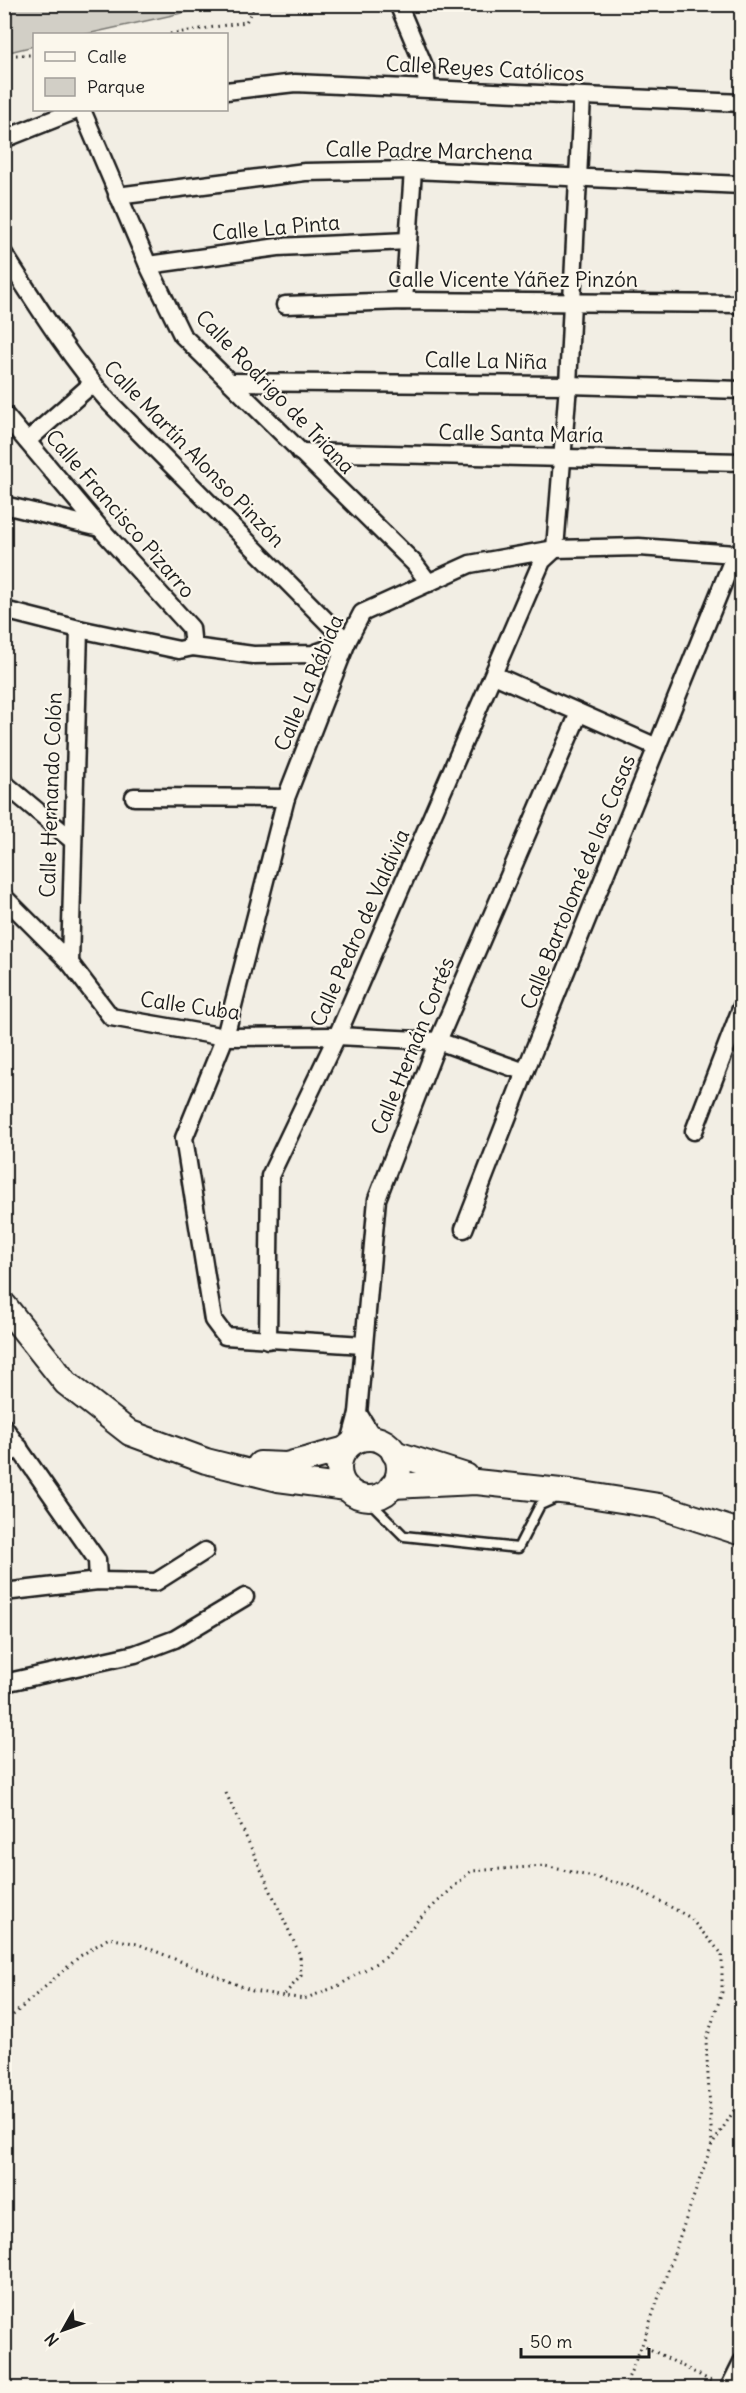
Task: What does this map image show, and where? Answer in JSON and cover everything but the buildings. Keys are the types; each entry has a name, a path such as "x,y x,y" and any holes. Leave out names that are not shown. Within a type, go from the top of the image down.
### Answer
{"main road":[{"path":"4,1305 66,1383 130,1433 206,1461 278,1479 375,1497 385,1493 392,1486 399,1466 394,1453 386,1444 374,1439 361,1439 347,1448 286,1466 206,1461"},
{"path":"347,1448 340,1461 339,1469 341,1478 356,1493"},
{"path":"394,1453 461,1473 476,1482"},
{"path":"392,1486 476,1482 570,1492 658,1506 741,1533"}],"street":[{"path":"398,4 425,68 427,88"},
{"name":"Calle Reyes Católicos","path":"228,91 295,83 741,103"},
{"path":"555,549 568,385 582,96"},
{"path":"4,139 77,111"},
{"name":"Calle Rodrigo de Triana","path":"80,111 148,265 182,335 414,563 429,583"},
{"path":"404,301 413,170"},
{"name":"Calle Padre Marchena","path":"117,196 305,172 413,170 741,186"},
{"name":"Calle La Pinta","path":"148,265 278,247 408,241"},
{"name":"Calle Martín Alonso Pinzón","path":"4,254 39,308 93,383 347,642"},
{"name":"Calle Vicente Yáñez Pinzón","path":"285,305 404,301 741,304"},
{"name":"Calle La Niña","path":"230,382 568,385 741,390"},
{"path":"27,441 93,383"},
{"name":"Calle Francisco Pizarro","path":"5,416 100,528 190,628 193,647"},
{"name":"Calle Santa María","path":"300,452 741,462"},
{"path":"4,505 100,528"},
{"name":"Calle La Rábida","path":"363,1345 225,1336 213,1320 184,1138 225,1037 286,798 347,642 362,614 470,564 555,549 639,547 738,555"},
{"name":"Calle Pedro de Valdivia","path":"268,1340 270,1176 338,1036 495,675 542,561 555,549"},
{"name":"Calle Bartolomé de las Casas","path":"464,1229 657,747 738,555"},
{"path":"4,610 79,629 179,650 193,647 254,655 313,654 347,642"},
{"name":"Calle Hernando Colón","path":"70,963 79,629"},
{"path":"495,675 657,747"},
{"name":"Calle Hernán Cortés","path":"347,1448 358,1413 376,1198 438,1041 579,713"},
{"path":"4,783 72,840"},
{"path":"134,797 286,798"},
{"name":"Calle Cuba","path":"4,897 70,963 111,1017 225,1037 338,1036 438,1041 525,1072"},
{"path":"694,1131 741,1006"},
{"path":"358,1413 374,1439"},
{"path":"4,1427 97,1560 98,1581"},
{"path":"4,1457 19,1447"},
{"path":"4,1592 98,1581 156,1582 205,1551"},
{"path":"4,1683 135,1654 175,1640 245,1597"},
{"path":"722,2386 741,2362"}],"lane":[{"path":"356,1493 404,1536 518,1548 540,1505 570,1492"}],"path":[{"path":"176,33 246,22 255,4"},
{"path":"4,55 33,54"},
{"path":"226,1794 300,1955 301,1976 283,1996"},
{"path":"4,2023 80,1956 109,1938 138,1944 253,1991 304,1999 338,1986 387,1957 419,1919 471,1871 545,1866 632,1886 689,1917 722,1954 722,1992 706,2041 712,2144"},
{"path":"624,2388 642,2345 712,2144 741,2098"},
{"path":"642,2345 722,2386"}],"green space":[{"path":"5,5 199,5 200,9 92,33 33,33 33,46 5,53"}]}
